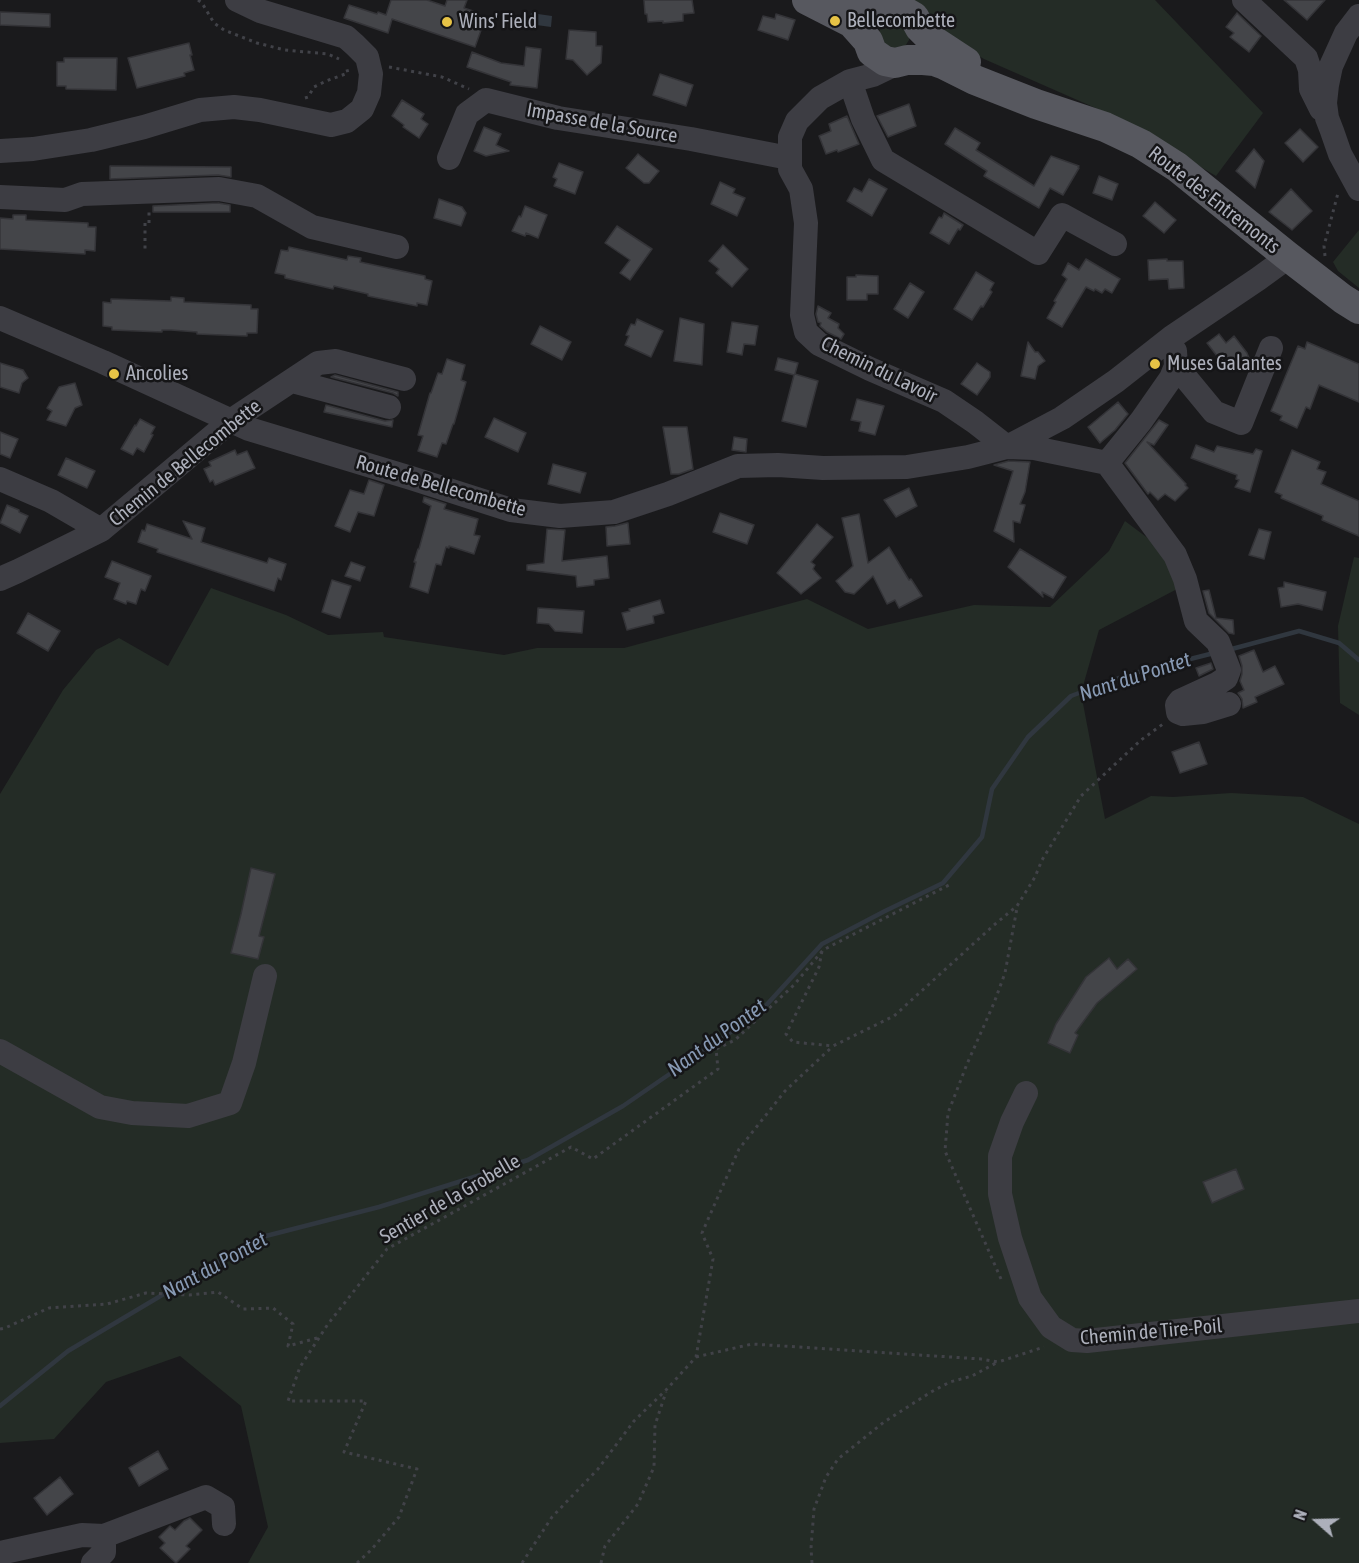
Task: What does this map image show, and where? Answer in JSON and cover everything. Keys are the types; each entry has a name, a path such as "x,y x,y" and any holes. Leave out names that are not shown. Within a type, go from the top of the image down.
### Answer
{"main road":[{"name":"Route des Entremonts","path":"807,0 852,23 880,59 889,62 934,61 945,64 975,80 1104,127 1141,144 1177,167 1286,255 1359,309"},
{"name":"Route des Entremonts","path":"820,0 867,10 902,10 914,17 920,28 931,39 1025,99"},
{"path":"869,44 867,34 872,21 883,11"},
{"path":"903,61 913,56 920,43 920,28"}],"street":[{"path":"0,151 33,149 91,140 200,110 234,107 332,125 347,121 362,109 369,93 371,74 367,57 356,45 346,37 260,11 237,0"},
{"path":"1244,0 1306,58 1313,96 1327,118 1341,154 1349,191"},
{"path":"1327,118 1325,103 1331,66 1349,52 1346,33 1359,16"},
{"name":"Chemin du Lavoir","path":"850,81 865,64 869,44"},
{"name":"Chemin du Lavoir","path":"903,61 873,75 850,81 820,98 797,121 789,137 790,169 801,189 806,223 802,315 806,332 819,344 944,401 1007,447"},
{"path":"850,81 863,119 883,160 1038,254 1062,215 1115,244"},
{"path":"449,158 467,114 486,100"},
{"name":"Impasse de la Source","path":"486,100 558,118 691,139 789,158"},
{"path":"0,197 65,200 82,194 219,189 257,196 312,227 397,247"},
{"name":"Route de Bellecombette","path":"0,318 104,362 249,429 511,510 560,516 614,512 668,494 738,466 907,467 968,457 1007,447 1062,418 1116,381 1172,337 1280,263 1286,255"},
{"path":"1172,337 1176,366 1171,378 1141,421 1107,463 1176,555 1196,621 1222,651 1229,670 1226,678 1217,684 1180,701 1177,705 1178,712 1183,714 1203,712 1228,704"},
{"path":"1176,366 1214,412 1240,423 1271,348"},
{"name":"Chemin de Bellecombette","path":"0,579 101,530 232,420 318,363 336,361 404,379"},
{"path":"292,381 388,407"},
{"name":"Route de Bellecombette","path":"1007,447 1034,448 1107,463"},
{"path":"0,479 51,501 101,530"},
{"path":"0,1051 99,1107 132,1113 188,1116 230,1103 244,1063 265,976"},
{"name":"Chemin de Tire-Poil","path":"1026,1093 1012,1122 1000,1156 999,1194 1010,1238 1030,1298 1051,1327 1072,1340 1087,1341 1359,1311"},
{"path":"0,1553 82,1535 104,1536 206,1497 223,1507 224,1524"},
{"path":"93,1563 104,1552 104,1536"}],"path":[{"path":"198,0 214,23 224,30 257,43 328,54 345,64 348,74 315,87 308,97 298,102"},
{"path":"382,70 389,66 442,77 474,91 486,100"},
{"path":"1325,257 1324,246 1349,191"},
{"path":"145,223 145,252"},
{"path":"522,1563 552,1516 598,1469 634,1421 696,1357 713,1259 702,1233 739,1149 785,1091 833,1046 894,1016 1017,906 1081,796 1141,740 1178,712"},
{"path":"833,1046 793,1042 786,1034 819,967 823,950 949,885"},
{"name":"Sentier de la Grobelle","path":"357,1563 399,1516 417,1470 344,1452 366,1401 288,1401 300,1367 328,1324 387,1249 570,1147 593,1159 718,1069 716,1049 735,1040 794,985 823,950"},
{"path":"0,1329 5,1329 49,1308 107,1304 146,1293 189,1295 218,1292 243,1309 273,1308 293,1324 288,1346 319,1338"},
{"path":"812,1563 814,1509 820,1488 838,1458 884,1422 950,1382 972,1376 998,1362 1072,1340"},
{"path":"696,1357 752,1344 998,1362"},
{"path":"601,1563 605,1546 638,1504 654,1467 655,1425 666,1390"}],"shaded area":[{"path":"880,0 1155,0 1263,113 1216,176 1116,117 984,59"},
{"path":"531,13 552,16 551,27 529,24"},
{"path":"897,20 910,35 909,40 904,48 889,51 879,35 880,29 883,25"},
{"path":"1359,230 1359,288 1338,271 1333,262"},
{"path":"1125,521 1161,548 1179,588 1099,630 1081,693 1105,819 1151,796 1173,797 1231,793 1303,797 1359,824 1359,1563 248,1563 268,1527 241,1406 180,1356 106,1382 54,1439 0,1443 0,794 63,690 96,650 119,638 168,666 211,588 286,615 328,635 383,632 384,637 504,655 537,648 624,648 807,599 868,629 974,605 1050,607 1109,551"},
{"path":"1354,557 1359,558 1359,715 1340,703 1338,626"}],"building":[{"name":"Wins' Field","path":"391,0 427,0 445,6 447,0 467,0 464,8 473,11 472,15 485,19 475,47 392,19 388,33 344,18 349,5 386,15"},
{"path":"644,0 692,0 694,13 683,14 683,21 648,22"},
{"path":"1284,0 1325,0 1307,20"},
{"path":"0,12 50,14 50,27 0,25"},
{"path":"1237,13 1261,36 1249,52 1230,37 1234,33 1226,27"},
{"path":"776,14 795,20 788,40 758,30 763,16 775,19"},
{"path":"569,30 596,32 596,46 602,46 601,63 587,75 573,60 566,59"},
{"path":"189,43 194,70 184,73 185,76 137,88 128,58"},
{"path":"526,47 541,49 537,88 510,85 511,82 467,67 472,52 501,63 524,66"},
{"path":"64,58 117,58 116,90 66,89 66,86 57,86 57,62 64,62"},
{"path":"660,74 693,85 686,106 653,95"},
{"path":"402,100 424,114 421,119 428,124 419,138 392,116"},
{"path":"909,104 916,126 888,137 877,116"},
{"path":"847,116 859,144 826,154 819,136 831,131 829,124"},
{"path":"484,127 501,134 496,145 509,151 486,156 474,151"},
{"path":"955,128 980,143 976,150 1034,186 1051,156 1079,166 1079,168 1063,195 1050,188 1039,208 984,176 987,171 945,144"},
{"path":"1300,129 1318,147 1303,162 1285,143"},
{"path":"1254,149 1264,161 1255,188 1236,171"},
{"path":"638,154 659,171 649,183 644,183 626,168"},
{"path":"559,163 583,172 575,194 554,186 557,179 553,177"},
{"path":"110,166 231,167 231,177 218,175 110,179"},
{"path":"1099,176 1118,184 1112,200 1093,193"},
{"path":"869,179 887,189 872,216 847,201 854,188 862,192"},
{"path":"720,182 735,189 733,193 745,198 737,216 711,204"},
{"path":"1291,189 1312,211 1292,230 1269,212"},
{"path":"439,199 462,207 466,213 461,226 434,218"},
{"path":"1155,202 1176,220 1164,233 1143,216"},
{"path":"218,203 230,205 230,212 153,212 153,206"},
{"path":"525,206 547,215 538,238 512,231"},
{"path":"944,213 963,225 949,244 930,233 939,217 942,218"},
{"path":"13,215 26,215 26,220 88,223 88,227 96,227 95,251 85,250 85,254 0,249 0,218 13,219"},
{"path":"617,226 652,249 630,280 620,273 630,260 605,243"},
{"path":"723,245 748,269 732,287 716,273 719,269 709,261"},
{"path":"289,247 347,260 348,256 361,258 360,262 425,276 425,279 432,281 427,305 417,303 417,306 334,286 333,289 285,278 285,275 275,273 281,250 288,251"},
{"path":"1086,259 1120,279 1112,293 1105,289 1102,293 1086,287 1062,327 1047,318 1067,279 1062,275 1068,263 1079,270"},
{"path":"1167,259 1167,261 1183,261 1184,288 1169,289 1168,279 1149,280 1148,260"},
{"path":"976,272 994,283 990,290 992,292 972,320 954,309"},
{"path":"856,275 878,276 878,294 867,294 867,300 847,300 847,277 856,277"},
{"path":"910,283 924,292 908,318 894,309"},
{"path":"171,297 184,298 184,302 251,305 251,309 258,309 257,333 247,333 247,336 197,334 197,332 171,330 162,330 162,332 112,330 112,327 103,326 103,302 111,303 111,299 171,301"},
{"path":"818,306 831,313 828,318 839,324 838,328 844,334 841,339 820,326 821,323 818,322 816,314"},
{"path":"680,318 704,324 702,365 674,361"},
{"path":"637,319 663,331 651,357 625,345 631,324 635,325"},
{"path":"732,322 758,326 755,345 744,344 742,355 727,352"},
{"path":"540,326 571,342 562,360 531,344"},
{"path":"1219,334 1226,343 1234,336 1249,358 1239,366 1238,364 1233,368 1231,365 1227,369 1207,343"},
{"path":"1028,342 1045,361 1038,366 1035,379 1021,376"},
{"path":"1307,342 1359,364 1359,402 1319,385 1310,409 1306,407 1297,428 1280,420 1282,416 1271,411 1298,346 1305,349"},
{"path":"778,358 798,363 795,374 818,381 806,427 782,421 794,375 775,370"},
{"path":"447,359 465,365 461,380 466,382 454,424 446,444 442,443 437,457 418,451 423,436 418,435 430,393 438,373 442,374"},
{"path":"0,363 23,370 28,378 22,383 19,393 0,387"},
{"path":"977,363 990,372 990,377 977,395 961,384"},
{"path":"335,375 398,392 398,396 331,377"},
{"path":"75,383 82,405 75,408 66,426 47,420 52,411 47,408 59,387"},
{"path":"857,399 884,406 875,435 859,431 861,422 851,420"},
{"path":"1118,402 1128,414 1100,443 1088,427"},
{"path":"326,405 385,421 393,420 392,427 324,412"},
{"path":"494,418 526,433 518,452 485,437"},
{"path":"140,419 155,427 144,452 137,448 133,455 121,449"},
{"path":"1159,420 1168,425 1154,445 1147,442 1188,488 1175,501 1165,494 1158,500 1150,492 1148,494 1125,463"},
{"path":"663,427 687,427 693,469 671,474"},
{"path":"0,432 18,439 10,458 0,454"},
{"path":"734,437 747,439 746,452 732,450"},
{"path":"1196,445 1214,452 1217,446 1253,454 1256,449 1262,451 1250,492 1235,487 1239,480 1236,479 1237,475 1191,458"},
{"path":"235,450 237,455 247,451 255,468 215,485 213,480 210,482 204,469 211,466 209,462"},
{"path":"1292,450 1320,462 1317,469 1326,472 1321,484 1359,501 1359,536 1322,520 1323,516 1281,498 1282,495 1275,492"},
{"path":"66,458 95,471 87,488 58,475"},
{"path":"1009,461 1030,462 1025,492 1020,504 1025,505 1020,523 1013,521 1014,542 994,531 1013,471 994,465"},
{"path":"553,464 586,473 580,493 548,484"},
{"path":"369,480 384,485 374,516 358,512 350,532 335,526 350,490 364,494"},
{"path":"909,488 917,506 896,517 884,500"},
{"path":"424,497 446,504 444,509 478,519 474,535 480,536 474,554 446,547 441,565 436,564 428,593 410,587 416,562 414,562 431,506 423,502"},
{"path":"7,505 28,516 20,533 0,523"},
{"path":"720,513 754,525 747,544 713,532"},
{"path":"859,514 868,563 889,547 909,580 911,579 922,596 899,608 895,600 887,604 873,576 854,594 845,592 836,581 853,566 842,518"},
{"path":"183,521 205,528 201,542 267,563 269,558 286,564 281,580 278,578 274,591 157,552 158,549 138,542 147,524 192,539"},
{"path":"628,523 630,544 607,546 606,527"},
{"path":"817,524 833,537 811,562 815,565 813,569 821,578 801,594 777,573"},
{"path":"547,529 565,530 562,561 607,556 609,578 594,580 594,585 577,587 576,576 527,570 527,565 544,563"},
{"path":"1259,529 1271,532 1264,559 1249,555"},
{"path":"1020,549 1066,577 1053,598 1042,592 1043,597 1008,567"},
{"path":"112,561 151,576 145,591 141,589 136,604 127,601 126,604 114,599 120,583 105,577"},
{"path":"351,562 365,567 360,581 345,576"},
{"path":"332,580 351,586 340,618 322,612"},
{"path":"1284,582 1326,592 1322,610 1298,604 1281,607 1278,588 1284,587"},
{"path":"1209,590 1216,618 1233,620 1234,634 1229,633 1209,613 1203,591"},
{"path":"660,600 664,613 653,616 654,623 627,630 622,613"},
{"path":"538,608 584,611 582,633 555,631 549,624 537,623"},
{"path":"28,613 60,631 48,651 17,633"},
{"path":"1254,650 1263,672 1275,666 1284,684 1255,697 1257,702 1243,708 1242,699 1238,693 1244,690 1240,681 1242,666 1239,656"},
{"path":"1211,663 1213,669 1199,676 1196,668"},
{"path":"1199,742 1207,764 1180,773 1172,752"},
{"path":"251,868 275,874 259,936 264,937 258,959 231,953"},
{"path":"1109,958 1117,969 1128,959 1137,969 1097,1003 1075,1033 1078,1035 1070,1053 1048,1043 1056,1024 1086,977"},
{"path":"1236,1169 1244,1189 1212,1203 1203,1182"},
{"path":"158,1451 168,1469 139,1486 129,1468"},
{"path":"60,1477 73,1494 47,1515 34,1498"},
{"path":"190,1518 202,1530 186,1546 190,1549 176,1563 160,1548 165,1543 159,1537 170,1526 175,1530"}],"waterway":[{"name":"Nant du Pontet","path":"1228,650 1299,631 1339,643 1359,660"},
{"name":"Nant du Pontet","path":"0,1406 68,1351 258,1238 379,1207 528,1160 623,1106 760,1012 822,944 943,883 982,837 992,789 1028,737 1071,696 1127,675 1214,653"}],"place":[{"name":"Bellecombette","path":"835,21"},
{"name":"Wins' Field","path":"447,22"},
{"name":"Muses Galantes","path":"1155,364"},
{"name":"Ancolies","path":"114,374"}]}
